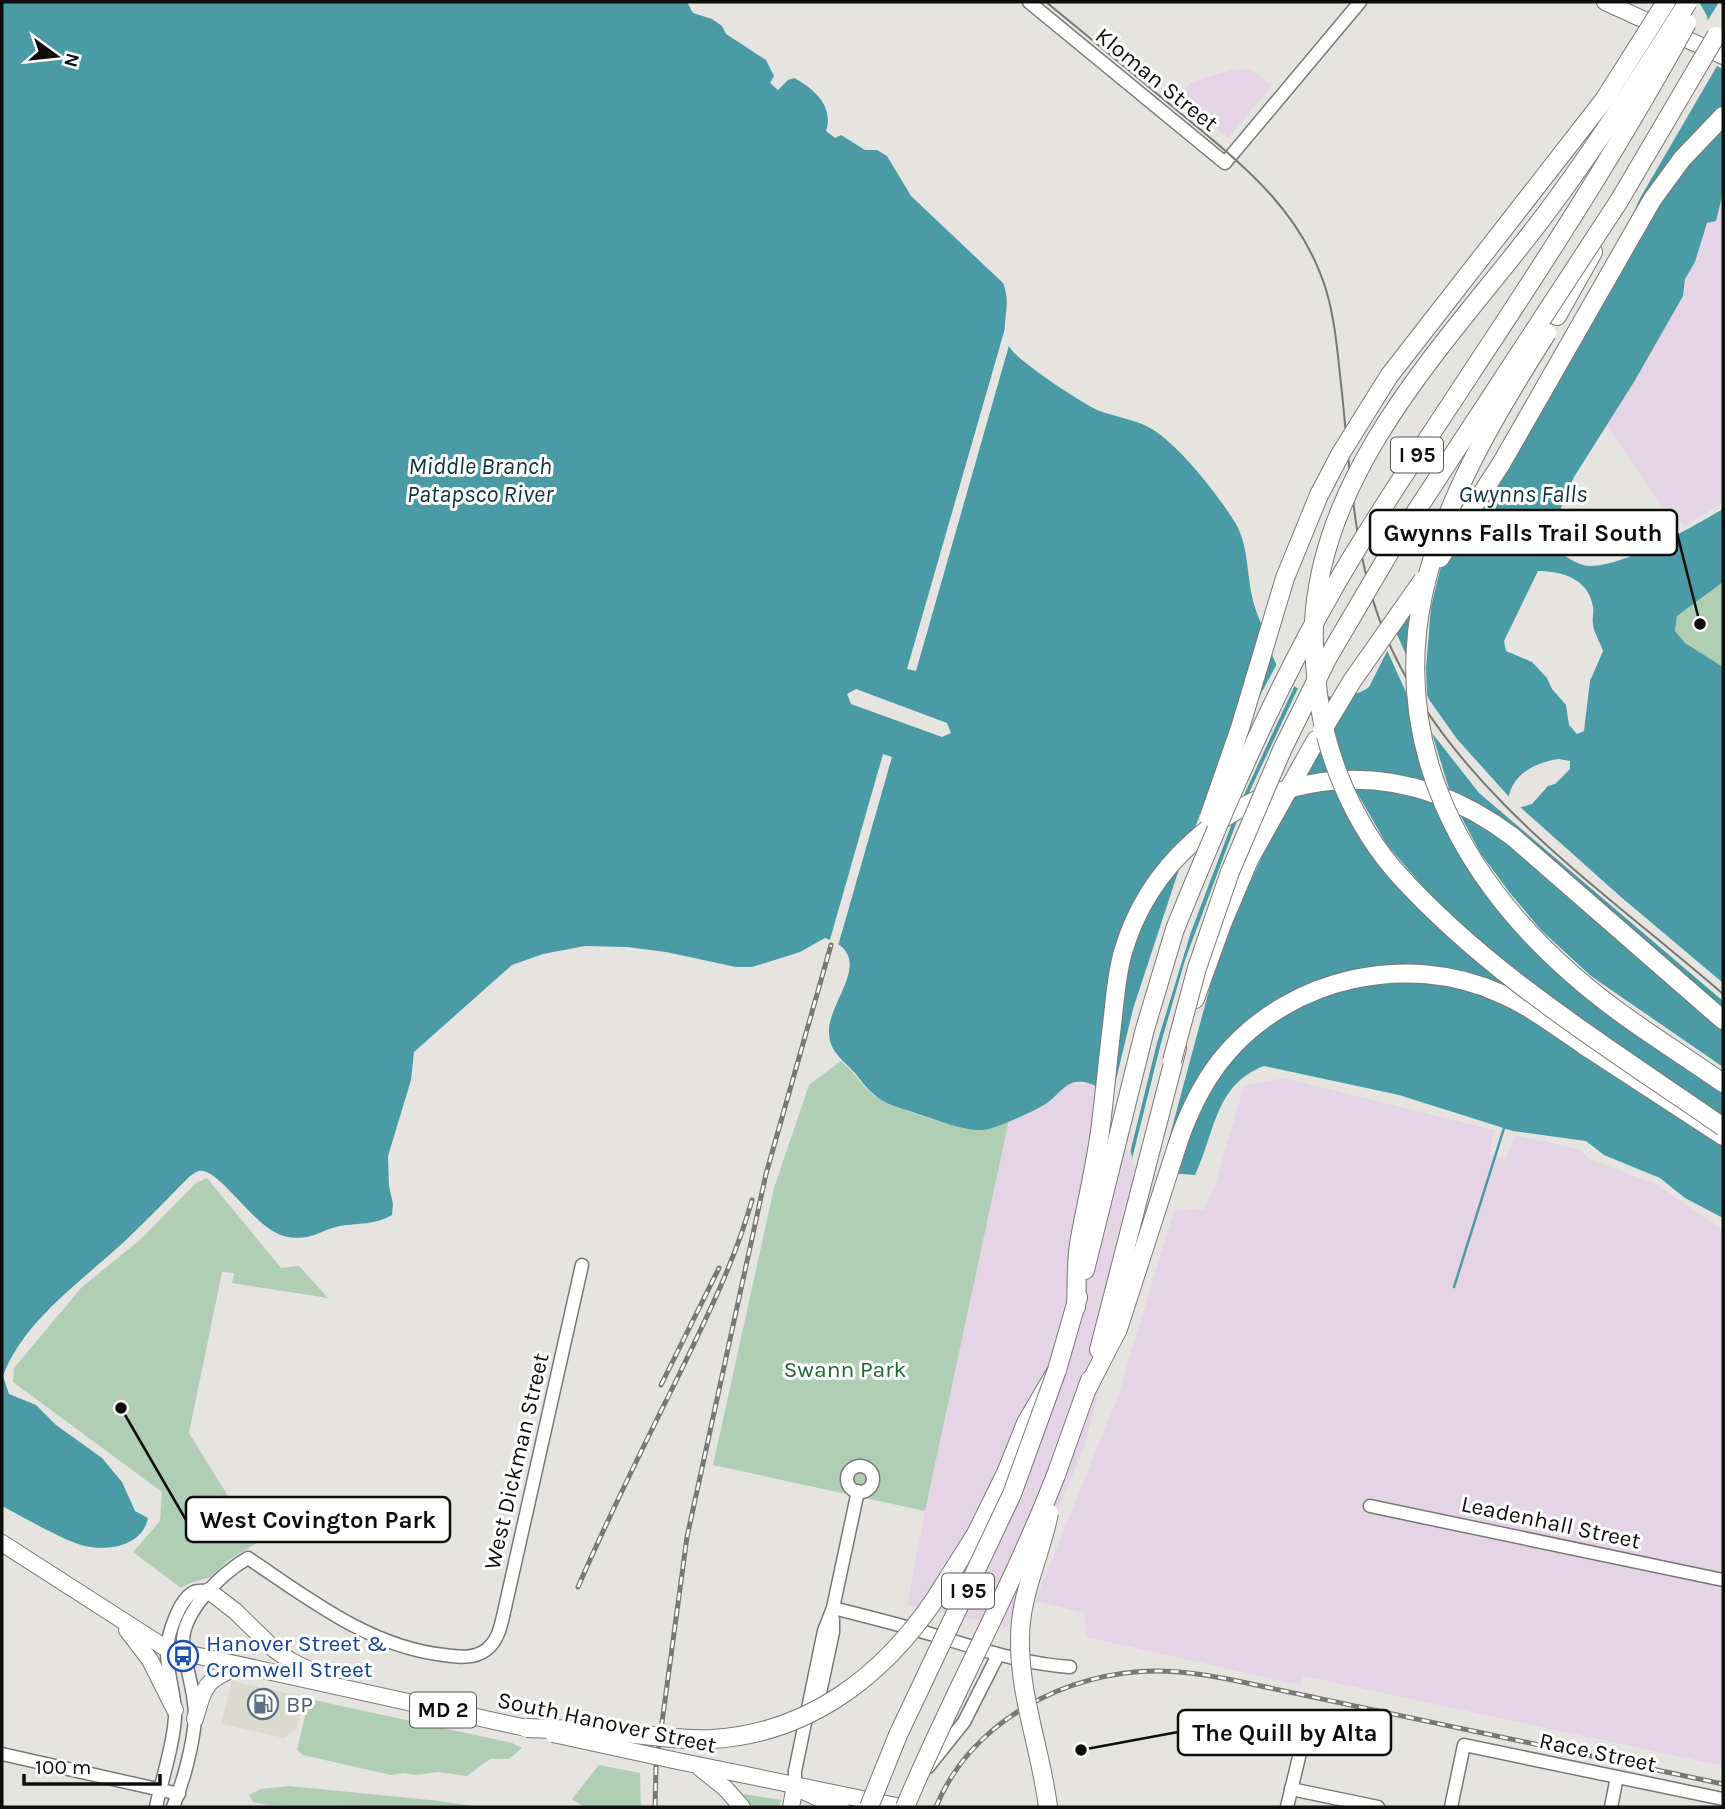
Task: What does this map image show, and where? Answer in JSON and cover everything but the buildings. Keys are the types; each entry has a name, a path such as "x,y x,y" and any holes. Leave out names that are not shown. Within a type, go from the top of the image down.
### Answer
{"highway":[{"path":"1175,929 1285,578 1319,495 1341,453 1389,376 1604,100 1666,2"},
{"path":"1688,2 1602,136 1426,366 1365,458 1340,508 1325,555 1315,608 1315,644 1323,724 1336,767 1355,811 1396,872 1448,924 1512,978 1723,1127"},
{"name":"I 95","path":"877,1805 898,1735 1012,1494 1057,1370 1076,1307 1142,1041 1175,929 1253,743 1287,673 1336,584 1576,209 1652,86 1699,2"},
{"name":"I 95","path":"904,1807 1026,1547 1087,1389 1117,1287 1197,968 1230,872 1282,750 1358,603 1619,201 1723,25"},
{"path":"1172,1061 1235,892 1278,804 1352,681 1478,502 1651,200 1682,159 1723,116"},
{"path":"1619,201 1575,288 1486,436 1448,519 1430,566 1419,617 1415,660 1417,705 1425,751 1440,798 1462,840 1504,902 1538,942 1574,976 1633,1021 1723,1083"},
{"path":"1076,1307 1079,1245 1098,1148 1117,980 1128,938 1148,896 1175,859 1211,827 1249,803 1294,787 1344,779 1393,782 1449,798 1513,837 1723,1020"},
{"path":"1087,1389 1118,1329 1180,1137 1206,1082 1227,1053 1262,1021 1290,1002 1326,987 1362,977 1416,974 1456,979 1498,992 1543,1018 1723,1136"},
{"path":"526,1728 712,1739 755,1734 839,1699 897,1649 952,1574 986,1515 1026,1423 1057,1370"},
{"path":"1048,1807 1023,1686 1020,1638 1027,1589 1044,1537 1056,1475"},
{"path":"795,1786 840,1807"}],"main road":[{"path":"1605,2 1625,6 1723,56"},
{"name":"South Hanover Street","path":"2,1543 167,1649 877,1805 904,1807"},
{"path":"209,1591 286,1658 359,1693"},
{"path":"119,1620 150,1660 175,1710"},
{"path":"195,1719 206,1685 218,1675 239,1666"},
{"path":"695,1765 719,1782 742,1807"},
{"path":"791,1807 795,1786"}],"street":[{"name":"Kloman Street","path":"1029,2 1225,163 1360,2"},
{"name":"West Dickman Street","path":"209,1591 228,1570 248,1558 346,1622 372,1635 420,1651 461,1657 475,1656 487,1650 500,1630 582,1265"},
{"path":"795,1786 795,1771 824,1631 833,1608 858,1491"},
{"name":"Leadenhall Street","path":"1370,1506 1723,1580"},
{"path":"156,1807 175,1710 167,1649 180,1606 194,1592 209,1591"},
{"path":"173,1807 179,1794 195,1719 184,1633 187,1623 209,1591"},
{"path":"833,1608 998,1655 1031,1663 1070,1667"},
{"path":"904,1807 922,1775 964,1722 998,1655"},
{"path":"1287,1807 1306,1728"},
{"name":"Race Street","path":"1451,1807 1464,1745 1723,1800"},
{"path":"2,1756 179,1794"},
{"path":"1611,1807 1617,1777"},
{"path":"1291,1789 1378,1807"}],"shaded area":[{"path":"1249,69 1272,85 1228,138 1179,96 1191,82 1232,70"},
{"path":"1723,192 1723,503 1685,525 1659,502 1607,425 1683,296 1685,279 1695,262 1708,223 1716,221"},
{"path":"1284,1078 1494,1130 1489,1154 1506,1159 1515,1135 1581,1150 1589,1159 1656,1184 1723,1230 1723,1766 1304,1676 1300,1685 1087,1637 1084,1613 1035,1601 1117,1399 1174,1211 1204,1209 1214,1188 1244,1086"},
{"path":"1089,1083 1116,1100 1157,1172 1084,1448 1007,1627 907,1605 1009,1120 1049,1102 1060,1089"},
{"path":"232,1681 305,1697 297,1729 284,1738 221,1724"}],"green space":[{"path":"1723,582 1723,667 1685,643 1675,632 1677,616"},
{"name":"Swann Park","path":"841,1061 874,1096 914,1113 962,1127 983,1130 1009,1120 925,1511 713,1465 774,1188 809,1085"},
{"path":"207,1178 281,1268 299,1266 328,1298 232,1283 234,1273 222,1272 189,1433 257,1543 227,1561 211,1577 181,1588 133,1552 160,1521 162,1492 13,1382 14,1368 82,1287 140,1240 196,1183"},
{"path":"309,1699 512,1743 522,1748 509,1759 490,1759 467,1776 438,1772 391,1775 303,1755 297,1750"},
{"path":"599,1765 640,1773 641,1807 584,1807 572,1799"},
{"path":"289,1786 479,1807 268,1805 253,1802 249,1795 261,1789"},
{"path":"743,1794 781,1800 779,1807 753,1807"}],"water":[{"name":"Middle Branch Patapsco River","path":"2,2 687,2 693,13 712,19 722,26 726,34 766,60 774,76 770,83 778,90 794,78 815,93 825,107 828,122 826,131 835,138 841,135 865,150 877,150 887,156 911,196 1003,283 1007,302 1005,333 1016,355 1089,406 1152,429 1175,447 1220,500 1240,532 1254,605 1281,672 1295,687 1305,692 1338,696 1358,693 1369,687 1408,610 1616,254 1640,198 1684,112 1711,36 1707,16 1699,2 1723,2 1723,192 1716,221 1707,223 1695,262 1685,279 1683,296 1634,382 1574,477 1551,532 1550,546 1583,565 1597,566 1654,546 1723,509 1723,582 1677,616 1675,631 1685,643 1723,667 1723,1218 1685,1198 1660,1178 1604,1155 1586,1141 1513,1131 1399,1095 1264,1066 1248,1074 1225,1098 1195,1175 1157,1172 1133,1160 1116,1100 1088,1083 1069,1084 1042,1106 997,1126 984,1130 960,1127 898,1108 882,1100 868,1089 837,1054 831,1044 829,1029 850,966 848,955 840,946 825,938 800,952 752,967 736,967 666,952 627,947 585,946 543,954 512,965 414,1052 411,1080 388,1156 392,1215 310,1236 288,1237 263,1224 217,1179 207,1172 198,1171 56,1302 25,1337 3,1376 9,1394 36,1405 56,1425 102,1458 122,1482 135,1511 148,1518 139,1535 122,1545 112,1547 81,1545 2,1506","holes":["1538,571 1573,578 1586,590 1593,607 1594,627 1603,651 1590,681 1584,731 1577,734 1569,725 1566,705 1552,689 1547,678 1532,662 1506,651 1504,641","1559,759 1570,761 1570,769 1555,784 1548,786 1532,804 1508,811 1508,800 1515,782 1538,764"]}],"pier":[{"path":"1719,2 1723,2 1723,69 1717,66 1625,224 1680,111 1707,36 1705,25"},
{"path":"1723,109 1723,125 1688,162 1657,203 1507,468 1441,566 1431,607 1426,668 1427,695 1457,739 1511,799 1511,807 1519,806 1723,983 1723,1001 1479,793 1432,733 1450,792 1504,823 1723,1012 1723,1026 1510,841 1456,807 1481,854 1541,930 1591,976 1723,1067 1723,1092 1596,1003 1539,953 1505,916 1475,877 1449,834 1432,797 1396,787 1352,784 1387,845 1434,899 1471,934 1531,983 1723,1118 1723,1146 1509,1005 1479,992 1447,983 1397,979 1330,991 1281,1015 1254,1035 1229,1061 1202,1101 1174,1177 1162,1176 1186,1109 1211,1066 1253,1022 1297,994 1343,976 1374,970 1409,968 1462,976 1519,997 1451,940 1388,877 1358,835 1333,785 1295,791 1278,821 1231,925 1211,983 1159,1176 1131,1163 1185,960 1240,813 1235,816 1191,932 1157,1043 1129,1157 1111,1101 1133,1009 1183,857 1153,896 1126,957 1120,986 1109,1099 1099,1093 1109,992 1115,960 1131,914 1146,887 1166,859 1193,833 1238,713 1265,623 1271,642 1250,714 1278,662 1288,677 1296,683 1242,799 1247,797 1300,684 1329,694 1329,709 1340,692 1355,689 1332,726 1347,772 1396,776 1427,783 1413,732 1409,699 1386,648 1427,562 1465,503 1456,528 1496,464 1648,197 1680,155","holes":["1413,606 1410,625 1407,657 1395,630","1319,748 1328,774 1302,778"]},
{"path":"1012,304 1007,327 1010,342 916,671 907,669"},
{"path":"856,689 947,723 951,733 942,737 851,704 847,694"},
{"path":"883,754 892,757 838,946 829,943"}],"waterway":[{"path":"1454,1287 1504,1128"}],"tram line":[{"path":"1046,2 1244,167 1265,188 1302,236 1316,263 1333,317 1356,525 1370,590 1393,652 1422,704 1457,752 1496,797 1585,879 1723,994"}],"railway":[{"path":"655,1807 656,1767 687,1537 766,1174 831,945"},
{"path":"578,1587 718,1293 752,1200"},
{"path":"661,1385 719,1268"},
{"path":"936,1807 952,1776 973,1749 998,1726 1026,1707 1057,1691 1089,1680 1123,1673 1157,1671 1231,1680 1723,1784"}],"place":[{"name":"Gwynns Falls Trail South","path":"1700,624"},
{"name":"West Covington Park","path":"121,1408"},
{"name":"Hanover Street & Cromwell Street","path":"183,1656"},
{"name":"BP","path":"263,1704"},
{"name":"The Quill by Alta","path":"1081,1750"}],"water label":[{"name":"Gwynns Falls","path":"1523,494"}]}
